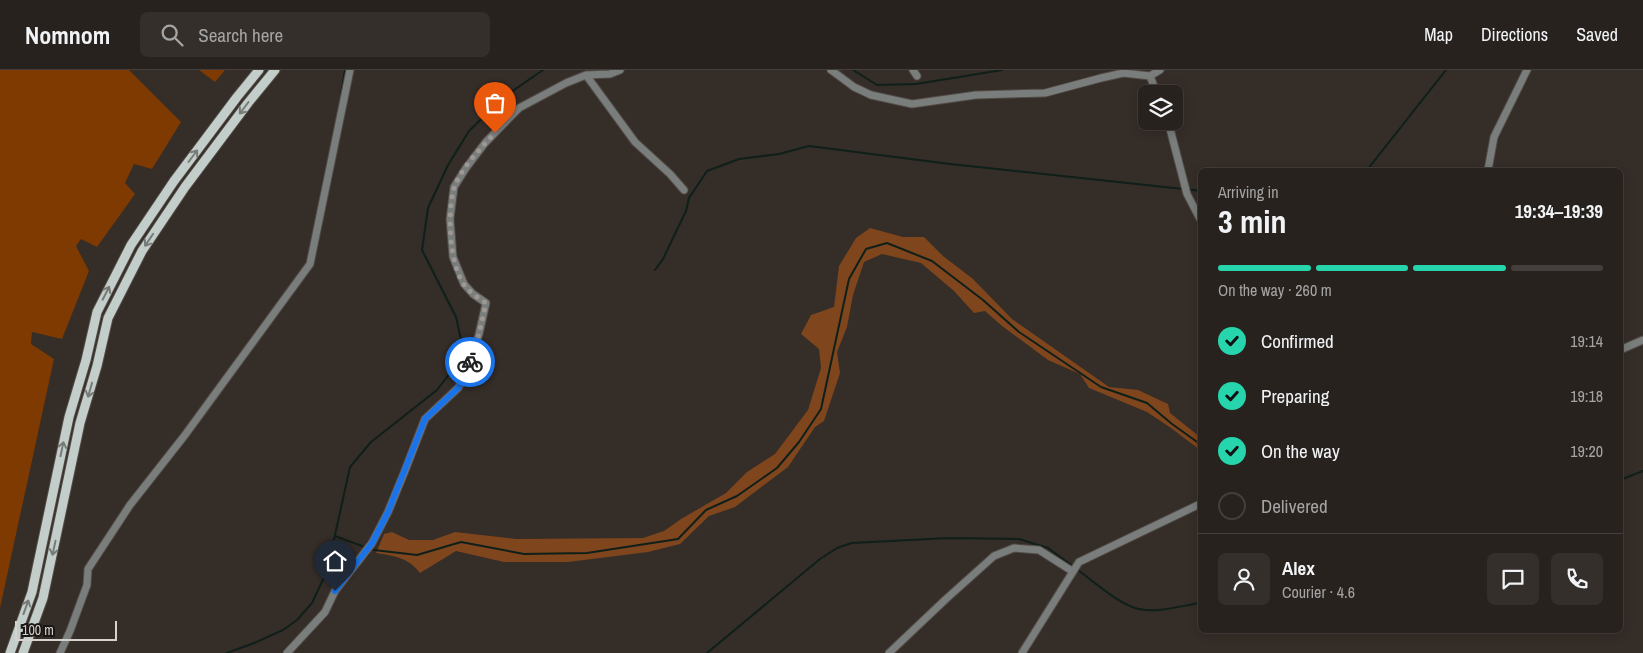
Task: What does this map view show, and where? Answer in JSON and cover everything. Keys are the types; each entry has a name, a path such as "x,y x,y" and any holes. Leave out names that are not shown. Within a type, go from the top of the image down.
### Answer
{"main road":[{"path":"10,653 32,592 69,417 86,360 96,312 131,245 219,120 259,70"},
{"path":"23,653 43,598 80,423 97,366 108,318 142,251 185,187 275,70"}],"street":[{"path":"60,653 74,622 87,585 88,569 130,505 185,435 310,264 350,70"},
{"path":"287,653 325,612 335,591 372,543 388,512 425,419 458,388 466,374 479,334 486,303 473,294 464,284 453,257 450,219 454,187 485,143 519,108 566,83 586,75 610,74 620,70"},
{"path":"832,70 854,86 871,95 912,104 976,95 1046,93 1123,73 1150,76 1160,70"},
{"path":"1488,168 1494,137 1527,70"},
{"path":"586,75 635,142 670,174 684,190"},
{"path":"1150,76 1154,85"},
{"path":"1170,130 1184,185 1198,215"},
{"path":"1623,349 1643,340"},
{"path":"1022,653 1079,562 1198,505"},
{"path":"889,653 994,556 1014,548 1039,550 1072,571"}],"shaded area":[{"path":"0,70 129,70 181,122 152,169 134,164 125,183 135,194 97,247 81,239 76,246 89,271 62,339 32,332 31,344 54,359 0,608"},
{"path":"199,70 225,70 215,82"},
{"path":"870,228 903,237 924,237 943,256 973,279 1012,319 1109,387 1138,390 1168,404 1170,413 1198,435 1198,448 1147,412 1089,388 1080,374 1048,360 985,311 974,313 954,291 921,263 882,254 864,262 853,295 847,327 837,352 840,373 824,421 815,427 788,467 735,507 709,516 680,544 648,552 568,562 504,562 456,551 420,573 406,560 376,553 384,534 392,532 409,540 433,540 455,532 516,539 643,538 664,531 726,493 747,472 775,454 808,410 821,368 819,349 801,334 811,315 834,307 839,266 856,238"}],"waterway":[{"path":"341,95 345,70"},
{"path":"227,653 283,630 297,620 312,603 327,571 350,467 371,442 437,390 454,368 463,349 456,317 422,250 428,208 448,165 469,131 504,97 543,70"},
{"path":"853,70 877,85 916,84 1002,70"},
{"path":"1369,168 1446,70"},
{"path":"655,270 663,259 686,211 689,198 707,171 739,159 779,154 809,146 950,164 1183,189"},
{"path":"1187,189 1198,191"},
{"path":"374,550 417,555 461,542 524,554 587,553 678,539 706,510 737,496 777,468 799,442 821,409 849,279 866,249 887,243 932,261 983,300 1019,332 1101,387 1147,403 1198,443"},
{"path":"179,437 186,429"},
{"path":"1623,479 1643,471"},
{"path":"335,536 362,546"},
{"path":"707,653 820,559 837,548 852,543 949,538 1019,539 1048,548 1074,567"},
{"path":"1078,570 1116,598 1139,609 1162,610 1198,603"}],"way so far":[{"path":"470,362 486,303 473,294 464,284 453,257 450,219 454,187 466,168 495,133"}],"route":[{"path":"335,591 372,543 388,512 425,419 458,388 470,362"}]}
